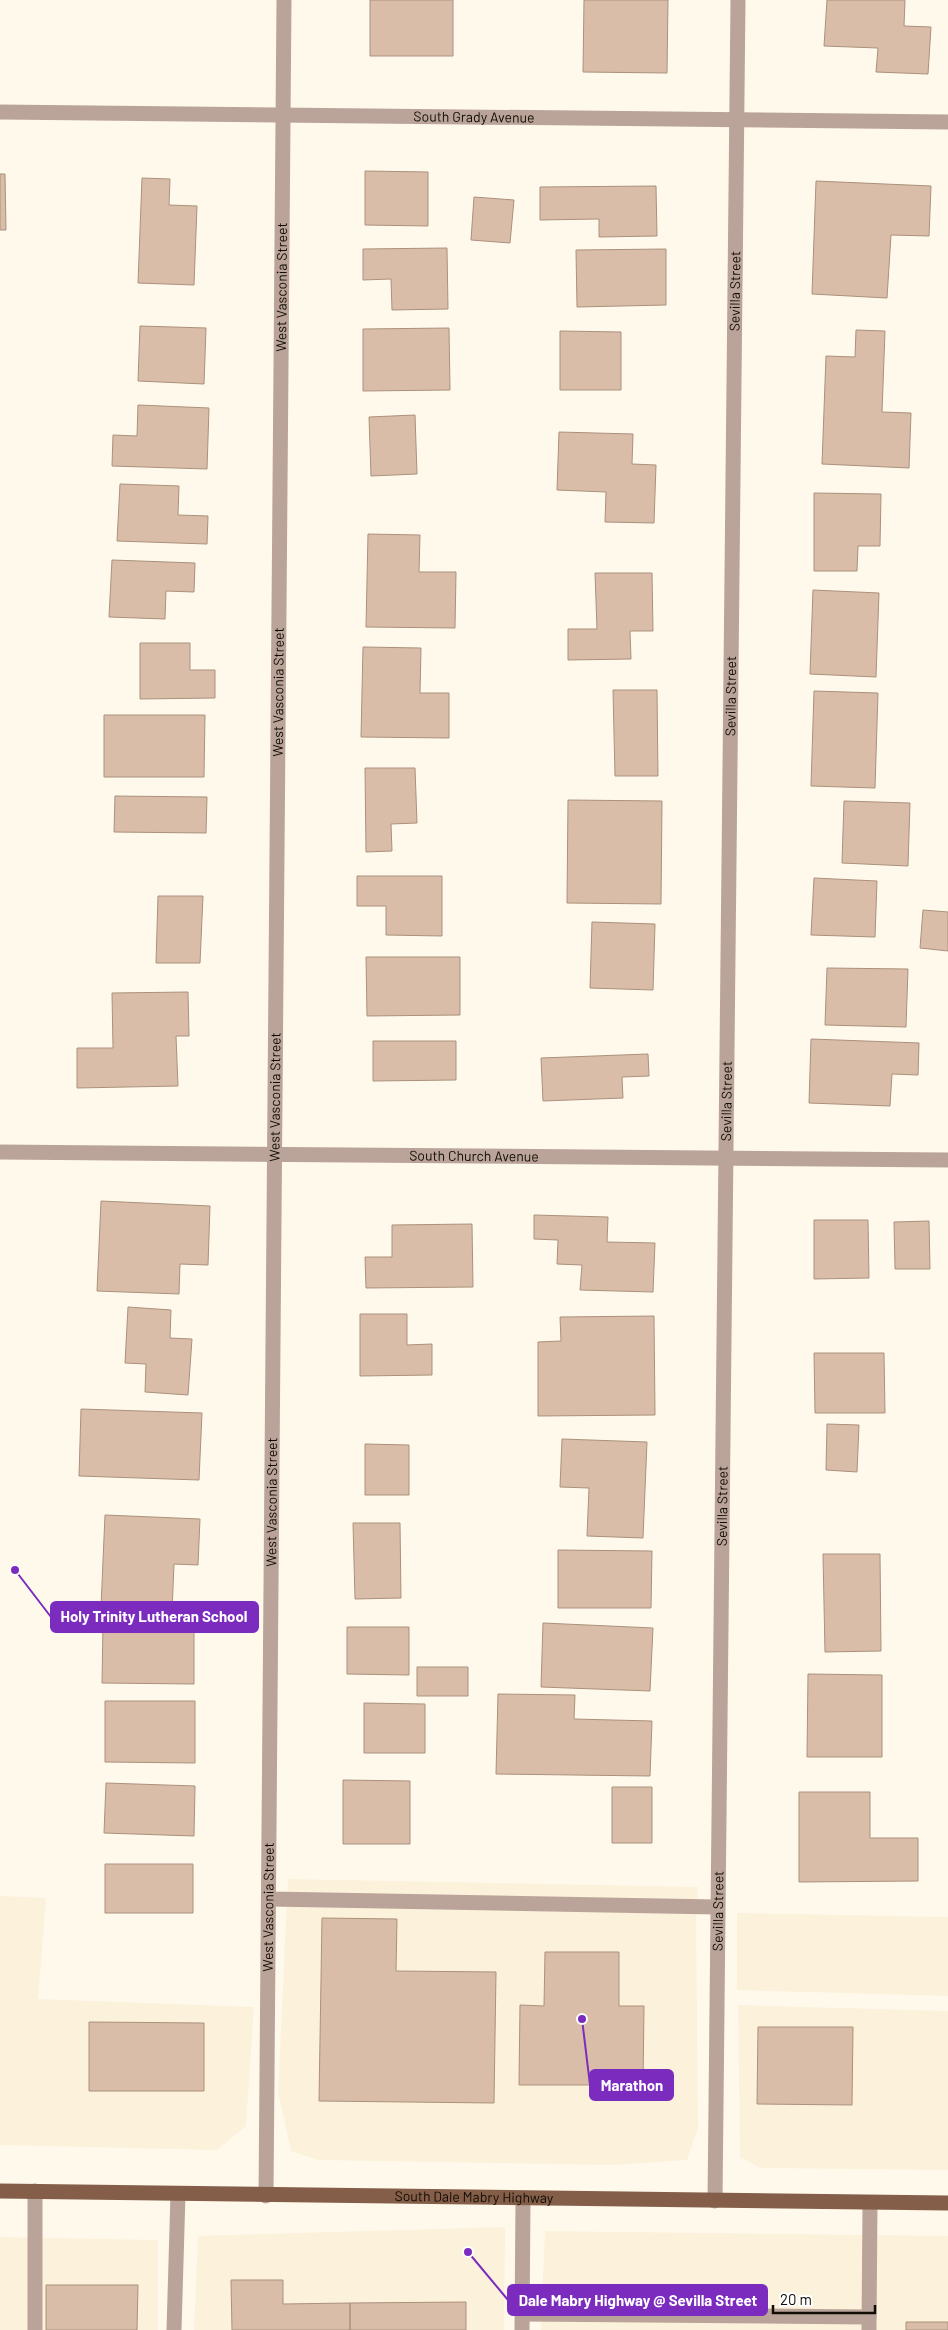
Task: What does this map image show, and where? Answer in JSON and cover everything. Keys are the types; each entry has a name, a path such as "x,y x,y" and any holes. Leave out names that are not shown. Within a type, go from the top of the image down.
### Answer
{"main road":[{"name":"South Dale Mabry Highway","path":"0,2191 266,2196 948,2203"}],"street":[{"name":"West Vasconia Street","path":"266,2196 284,0"},
{"name":"Sevilla Street","path":"715,2201 738,0"},
{"name":"South Grady Avenue","path":"0,112 737,118 948,122"},
{"name":"South Church Avenue","path":"0,1152 948,1160"},
{"path":"269,1899 718,1907"},
{"path":"35,2192 35,2330"},
{"path":"174,2330 178,2194"},
{"path":"522,2330 523,2199"},
{"path":"522,2314 869,2324 870,2203"}],"shaded area":[{"path":"288,1879 698,1887 696,1921 698,2128 687,2160 614,2165 318,2160 291,2151 278,2093"},
{"path":"0,1896 46,1898 38,1999 254,2007 246,2126 217,2150 0,2145"},
{"path":"737,1913 948,1917 948,1996 737,1990"},
{"path":"738,2005 948,2011 948,2170 760,2168 740,2157"},
{"path":"505,2227 504,2330 194,2330 198,2236"},
{"path":"545,2231 948,2236 948,2330 541,2330"},
{"path":"0,2237 158,2240 158,2330 0,2330"}],"building":[{"path":"370,0 453,0 453,56 370,56"},
{"path":"584,0 668,0 667,73 583,72"},
{"path":"827,0 905,0 904,26 931,27 928,74 876,72 878,48 824,46"},
{"path":"365,171 428,172 428,226 365,225"},
{"path":"0,174 5,174 6,230 0,230"},
{"path":"142,178 170,179 169,205 197,206 194,285 138,283"},
{"path":"816,181 931,186 929,236 891,235 887,298 812,294"},
{"path":"656,186 657,236 599,237 599,219 540,220 540,187"},
{"path":"474,197 514,200 510,243 471,240"},
{"path":"447,248 448,309 392,310 391,279 363,280 363,249"},
{"path":"666,249 666,305 577,307 576,250"},
{"path":"140,326 206,328 204,384 138,381"},
{"path":"449,328 450,390 363,391 363,329"},
{"path":"856,330 885,331 882,412 911,413 909,468 822,464 826,356 855,357"},
{"path":"560,331 621,332 621,390 560,390"},
{"path":"138,405 209,408 207,469 112,466 113,435 137,436"},
{"path":"415,415 417,474 371,476 369,417"},
{"path":"559,432 633,434 632,464 656,465 654,523 605,522 606,492 557,490"},
{"path":"120,484 179,486 178,515 208,516 207,544 117,541"},
{"path":"814,493 881,494 880,546 858,546 857,571 814,571"},
{"path":"368,534 420,535 419,572 456,572 455,628 366,627"},
{"path":"112,560 195,563 194,592 166,591 165,619 109,617"},
{"path":"595,573 652,573 653,631 630,631 631,659 568,660 568,629 597,629"},
{"path":"813,590 879,593 876,677 810,674"},
{"path":"140,643 190,643 190,670 215,670 215,698 140,699"},
{"path":"363,647 421,648 420,693 449,693 449,738 361,737"},
{"path":"613,690 657,690 658,776 615,776"},
{"path":"814,691 878,693 875,788 811,786"},
{"path":"104,715 205,715 204,777 104,777"},
{"path":"365,768 415,768 417,823 391,824 392,851 366,852"},
{"path":"115,796 207,797 206,833 114,832"},
{"path":"568,800 662,801 661,904 567,903"},
{"path":"844,801 910,803 908,866 842,863"},
{"path":"357,876 442,876 442,936 386,935 386,906 357,906"},
{"path":"814,878 877,881 875,937 811,935"},
{"path":"158,896 203,896 200,963 156,963"},
{"path":"923,910 948,912 948,951 920,948"},
{"path":"592,922 655,924 653,990 590,988"},
{"path":"366,957 460,957 460,1015 367,1016"},
{"path":"827,968 908,969 906,1027 825,1025"},
{"path":"188,992 189,1036 176,1036 178,1086 77,1088 77,1048 113,1048 112,993"},
{"path":"811,1039 919,1043 918,1075 892,1074 890,1106 809,1103"},
{"path":"373,1041 456,1041 456,1080 373,1081"},
{"path":"648,1054 649,1076 622,1077 623,1098 543,1101 541,1058"},
{"path":"101,1201 210,1206 208,1265 180,1264 179,1294 97,1291"},
{"path":"534,1215 608,1217 607,1242 655,1243 653,1292 580,1290 582,1265 557,1264 558,1240 534,1239"},
{"path":"814,1220 868,1220 869,1278 814,1279"},
{"path":"929,1221 930,1269 895,1269 894,1222"},
{"path":"472,1224 473,1287 366,1288 365,1257 392,1257 392,1225"},
{"path":"128,1307 171,1310 170,1338 192,1339 188,1395 145,1392 146,1364 125,1363"},
{"path":"360,1314 407,1314 407,1345 432,1344 432,1375 360,1376"},
{"path":"654,1316 655,1415 538,1416 538,1342 561,1341 560,1317"},
{"path":"814,1353 884,1353 885,1413 815,1413"},
{"path":"81,1409 202,1413 199,1480 79,1476"},
{"path":"827,1424 859,1425 857,1472 826,1470"},
{"path":"562,1439 647,1442 643,1538 587,1536 589,1488 560,1487"},
{"path":"365,1444 409,1445 409,1495 365,1495"},
{"path":"105,1515 200,1519 198,1565 174,1564 172,1611 101,1607"},
{"path":"353,1523 400,1523 401,1598 355,1599"},
{"path":"558,1550 652,1551 651,1608 558,1608"},
{"path":"823,1554 880,1554 881,1651 825,1652"},
{"path":"103,1623 194,1624 194,1684 102,1683"},
{"path":"543,1623 653,1628 650,1691 541,1687"},
{"path":"347,1627 409,1627 409,1675 347,1674"},
{"path":"417,1667 468,1667 468,1696 417,1696"},
{"path":"808,1674 882,1675 882,1757 807,1757"},
{"path":"498,1694 575,1695 574,1719 652,1721 650,1776 496,1774"},
{"path":"105,1701 195,1701 195,1763 105,1762"},
{"path":"364,1703 425,1704 425,1753 364,1753"},
{"path":"343,1780 410,1781 410,1844 343,1844"},
{"path":"106,1783 195,1786 194,1836 104,1833"},
{"path":"612,1787 652,1787 652,1843 612,1843"},
{"path":"799,1792 870,1792 870,1838 918,1838 918,1881 799,1882"},
{"path":"105,1864 193,1864 193,1913 105,1913"},
{"path":"322,1918 397,1919 396,1971 496,1972 494,2103 319,2101"},
{"path":"545,1952 619,1952 619,2006 644,2006 643,2085 519,2085 520,2005 544,2006"},
{"path":"89,2022 204,2023 204,2091 89,2091"},
{"path":"758,2027 853,2027 852,2105 757,2104"},
{"path":"231,2280 283,2280 283,2304 350,2303 350,2330 232,2330"},
{"path":"46,2285 138,2285 137,2330 46,2330"},
{"path":"466,2302 466,2330 350,2330 350,2303"},
{"path":"906,2322 948,2322 948,2330 906,2330"}],"place":[{"name":"Holy Trinity Lutheran School","path":"15,1570"},
{"name":"Marathon","path":"582,2019"},
{"name":"Dale Mabry Highway @ Sevilla Street","path":"468,2252"}]}
